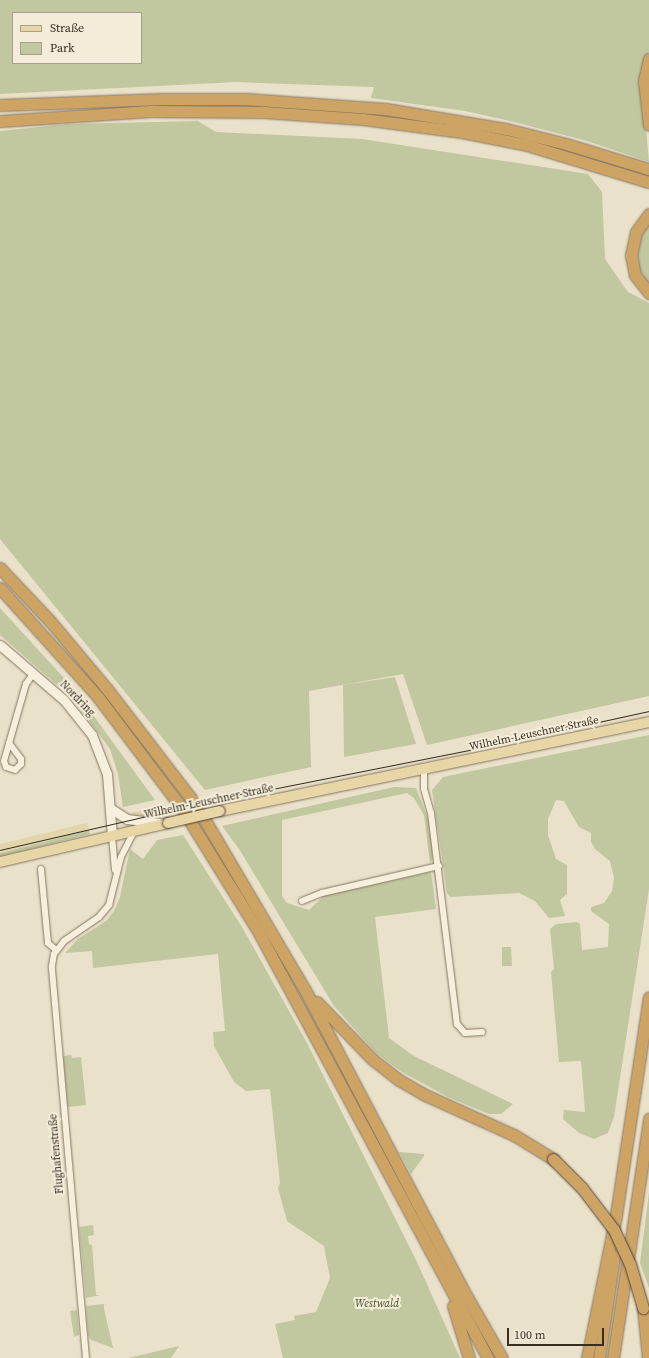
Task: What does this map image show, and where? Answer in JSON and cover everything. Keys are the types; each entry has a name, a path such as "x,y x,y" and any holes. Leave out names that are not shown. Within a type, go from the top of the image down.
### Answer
{"highway":[{"path":"649,59 644,81 649,125"},
{"path":"0,106 163,99 245,99 386,109 513,130 649,169"},
{"path":"0,110 54,103"},
{"path":"0,121 150,111 264,112 364,119 455,131 521,144 649,182"},
{"path":"649,214 636,232 631,255 636,276 649,293"},
{"path":"0,568 50,621 107,689 196,805 305,990 467,1297 502,1358"},
{"path":"0,588 98,697 183,810 258,932 444,1281 488,1358"},
{"path":"305,990 372,1059 399,1080 423,1094 514,1135 553,1159 582,1188 614,1230 630,1264 643,1308 648,1358"},
{"path":"587,1358 616,1215 649,997"},
{"path":"613,1358 649,1119"},
{"path":"599,1358 614,1249 616,1215"},
{"path":"444,1281 469,1358"}],"main road":[{"name":"Nordring","path":"0,645 71,708 92,735 105,765 112,836"},
{"name":"Wilhelm-Leuschner-Straße","path":"0,862 220,811 424,770 645,723"},
{"path":"110,808 127,820 168,823"}],"street":[{"path":"9,743 26,684 33,674"},
{"path":"424,770 424,789 432,813 439,866 457,1024 465,1033 482,1032"},
{"path":"41,869 48,943 56,950 68,938 103,914 112,900 123,851 134,831"},
{"path":"112,836 116,878"},
{"path":"302,901 326,892 439,866"},
{"name":"Flughafenstraße","path":"56,950 52,963 52,982 86,1358"}],"green space":[{"path":"0,0 649,0 649,52 641,74 649,162 587,141 514,122 465,111 371,98 374,87 236,82 0,94"},
{"path":"198,121 216,132 362,139 588,174 602,192 605,259 628,292 649,303 649,696 427,745 403,674 309,691 311,767 205,790 0,539 0,131 68,124"},
{"path":"649,223 649,284 640,270 637,253 641,235"},
{"path":"0,608 74,689 155,800 123,807 118,774 110,749 72,698 0,635"},
{"path":"395,677 416,744 344,757 343,685"},
{"path":"649,735 649,889 614,1117 608,1133 594,1139 579,1133 563,1119 564,1110 585,1112 581,1061 559,1062 551,972 554,969 550,929 556,924 577,922 580,924 582,950 608,947 609,924 591,911 591,907 604,903 612,891 614,878 610,861 595,849 591,842 591,833 579,827 564,801 556,800 548,819 548,835 556,859 567,865 567,894 560,900 565,916 549,918 535,901 519,893 450,897 447,893 432,790 443,777"},
{"path":"394,787 416,788 429,821 433,858 430,864 424,815 414,798 407,793 282,820 282,896 287,903 309,910 325,895 431,872 436,909 375,917 389,1038 414,1056 513,1104 501,1114 489,1114 448,1097 402,1072 376,1053 334,1006 239,849 222,826"},
{"path":"89,830 90,834 0,857 0,853"},
{"name":"Westwald","path":"183,835 242,927 307,1043 417,1262 460,1358 283,1358 275,1324 295,1320 294,1316 316,1312 330,1278 324,1246 287,1221 278,1188 280,1183 270,1089 246,1091 234,1082 214,1046 213,1032 225,1031 218,954 93,968 92,951 65,953 78,939 106,921 114,911 120,897 130,849 143,859 157,840"},
{"path":"502,947 511,947 512,966 502,966"},
{"path":"71,1055 72,1058 81,1057 86,1105 68,1107 63,1056"},
{"path":"399,1152 424,1154 424,1156 411,1174"},
{"path":"649,1192 649,1288 640,1263"},
{"path":"93,1225 94,1235 88,1236 89,1244 92,1245 96,1295 101,1295 86,1298 79,1227"},
{"path":"104,1304 113,1348 91,1340 88,1335 86,1306"},
{"path":"77,1310 79,1335 74,1337 70,1311"},
{"path":"179,1346 171,1358 128,1358"}],"sand":[{"path":"158,807 163,814 135,819 133,812"},
{"path":"87,823 89,830 0,853 0,844"}],"tram line":[{"path":"0,850 212,801 475,749 649,711"}]}
